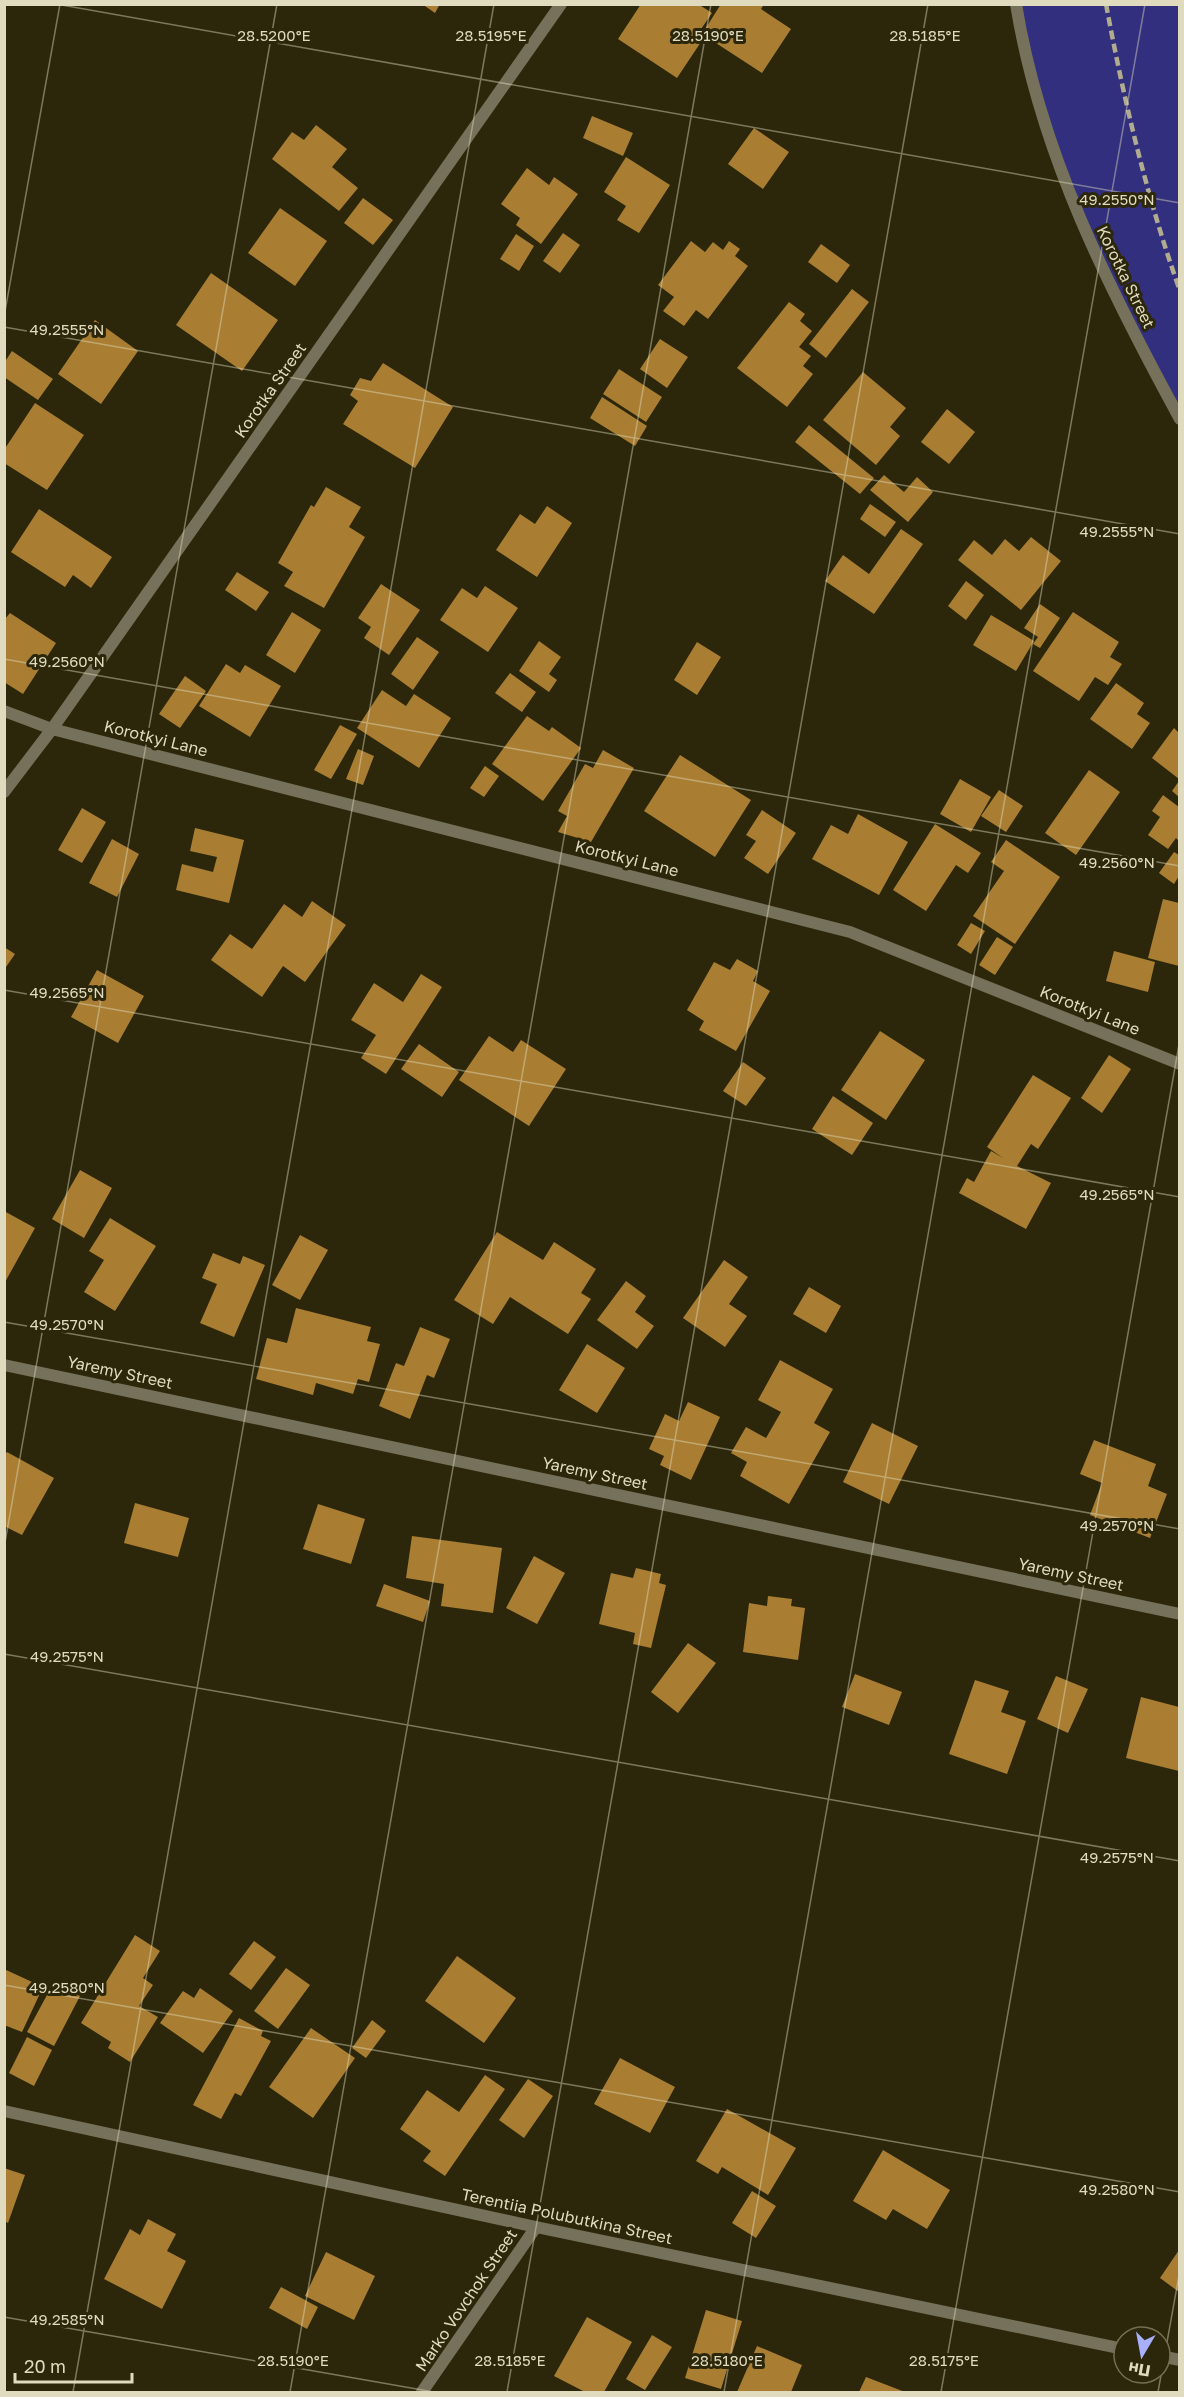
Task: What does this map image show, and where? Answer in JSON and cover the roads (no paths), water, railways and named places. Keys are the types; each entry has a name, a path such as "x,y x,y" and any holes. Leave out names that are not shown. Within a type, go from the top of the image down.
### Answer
{"street":[{"name":"Korotka Street","path":"4,792 52,729 561,4"},
{"name":"Korotka Street","path":"1016,4 1023,46 1034,87 1073,202 1099,264 1179,419"},
{"name":"Korotkyi Lane","path":"4,711 52,729 850,932 1179,1064"},
{"name":"Yaremy Street","path":"4,1365 1179,1614"},
{"name":"Terentiia Polubutkina Street","path":"4,2111 536,2227 1112,2347"},
{"name":"Marko Vovchok Street","path":"422,2392 536,2227"}],"railway":[{"path":"1106,4 1137,149 1180,291"}]}
